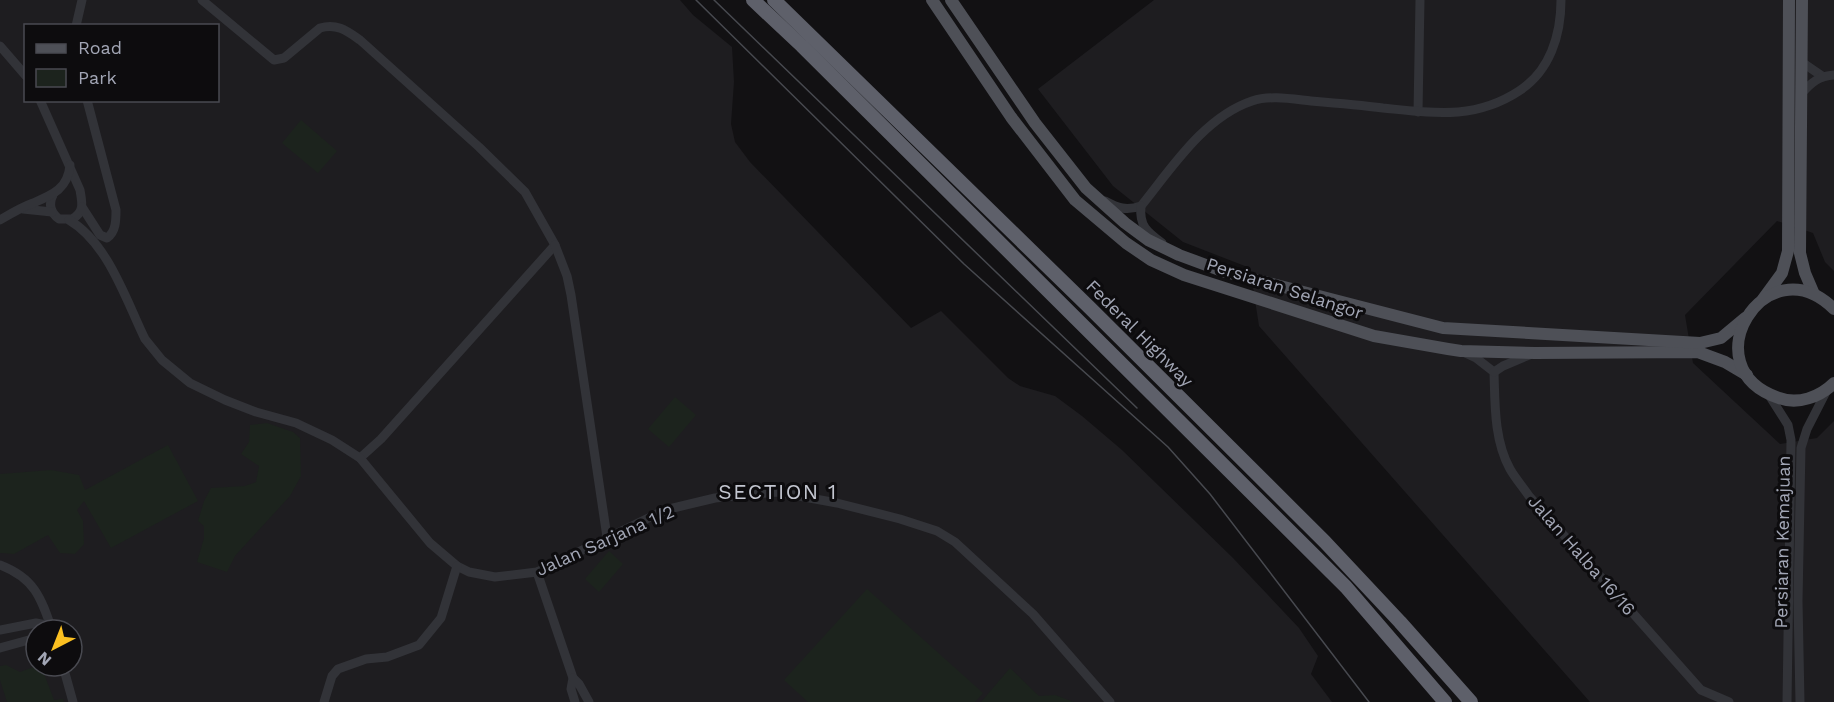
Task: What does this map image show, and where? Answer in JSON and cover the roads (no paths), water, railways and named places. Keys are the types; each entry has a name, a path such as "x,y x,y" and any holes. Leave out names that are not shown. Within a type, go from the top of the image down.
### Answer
{"highway":[{"name":"Federal Highway","path":"753,0 1338,579 1392,638 1444,701"},
{"name":"Federal Highway","path":"774,0 1325,542 1471,702"}],"main road":[{"name":"Persiaran Selangor","path":"932,0 1011,117 1061,184 1097,221 1126,243 1162,265 1223,289 1374,336 1461,351 1698,352 1725,362 1747,375 1757,387 1769,395"},
{"name":"Persiaran Selangor","path":"951,0 1035,123 1094,196 1148,240 1179,255 1222,271 1443,328 1700,343 1721,338 1763,299"},
{"path":"1763,299 1782,273 1788,251 1788,0"},
{"path":"1802,0 1800,253 1814,294"},
{"path":"1763,299 1779,292 1797,290 1814,294 1834,309"},
{"path":"1745,318 1738,347 1747,375"},
{"path":"1769,395 1784,400 1800,400 1815,396 1831,386"}],"street":[{"path":"76,24 82,0"},
{"path":"202,0 274,60 284,58 320,28 340,27 360,40 479,147 525,192 555,244 572,295 607,537"},
{"path":"1418,112 1420,0"},
{"path":"1094,196 1120,208 1131,209 1141,206 1203,133 1220,119 1251,101 1286,98 1418,112 1455,113 1485,109 1508,99 1527,86 1548,60 1555,43 1561,0"},
{"path":"0,46 24,74"},
{"path":"1803,63 1822,76"},
{"path":"1802,93 1822,76 1834,75"},
{"path":"41,102 70,165 82,202 78,216 69,220 59,219 52,212 51,202 68,176 70,165"},
{"path":"0,220 57,192 72,189 100,235 107,238 110,236 115,227 116,210 88,102"},
{"path":"1141,206 1141,221 1146,230 1179,255"},
{"path":"21,209 52,212"},
{"name":"Jalan Sarjana 1/2","path":"69,220 80,227 105,255 145,339 152,350 176,373 190,383 225,400 256,412 296,423 332,440 360,458 430,543 457,566 486,576 513,576 537,572 665,510 715,498 777,492 837,503 937,531 955,542 1033,614 1110,702"},
{"path":"360,458 381,439 555,244"},
{"path":"1461,351 1476,358 1494,372 1508,363 1535,353"},
{"name":"Jalan Halba 16/16","path":"1494,372 1497,427 1509,468 1529,496 1701,690 1729,702"},
{"name":"Persiaran Kemajuan","path":"1800,702 1798,601 1801,448 1807,429 1831,386"},
{"name":"Persiaran Kemajuan","path":"1769,395 1788,425 1791,440 1787,702"},
{"path":"0,565 12,569 32,584 40,596 47,618"},
{"path":"324,702 332,676 338,669 366,659 387,657 419,645 441,618 457,566"},
{"path":"537,572 573,678 589,702"},
{"path":"32,618 38,610 40,596"},
{"path":"0,630 24,625"},
{"path":"0,648 24,642"},
{"path":"66,678 73,702"},
{"path":"573,678 571,689 575,702"}],"tram line":[{"path":"696,0 964,264 1168,447 1210,494 1369,702"},
{"path":"714,0 1137,408"}],"district":[{"name":"SECTION 1","path":"778,491"}]}
